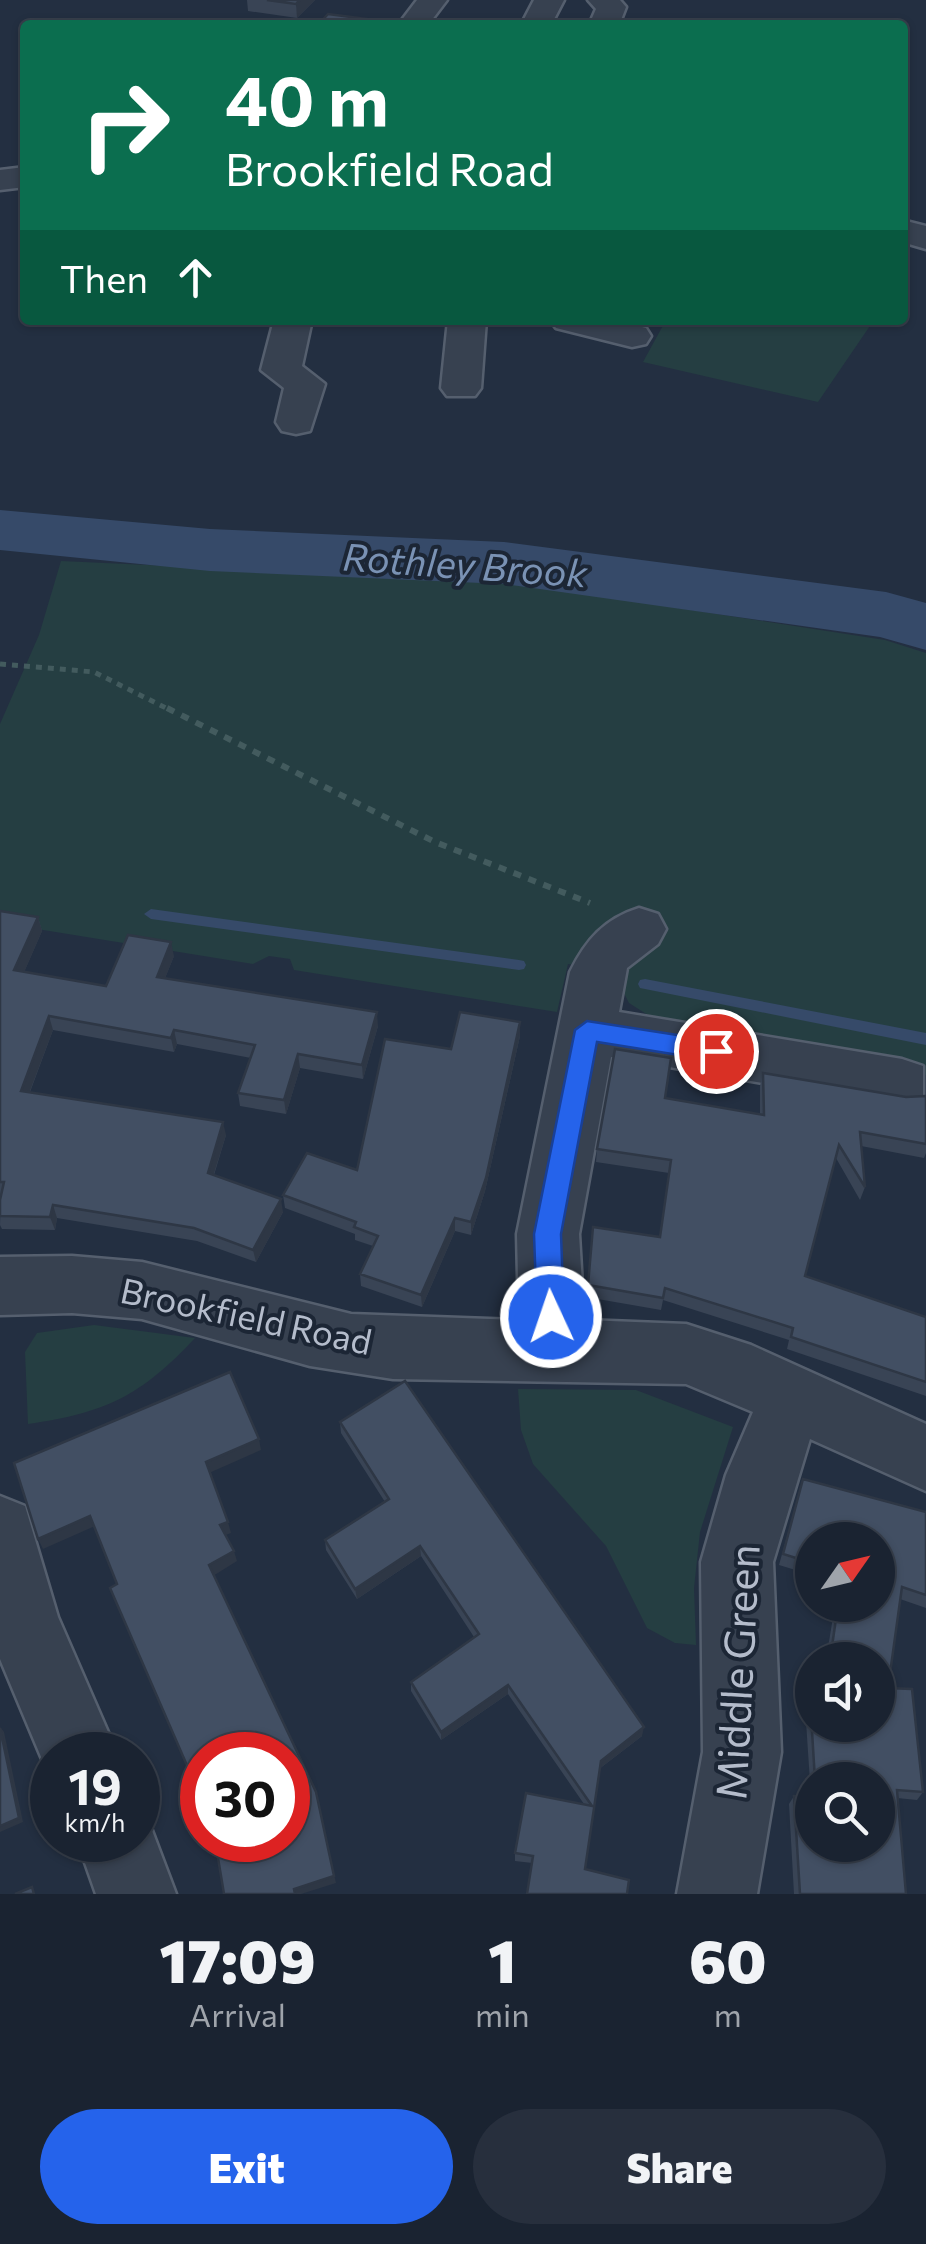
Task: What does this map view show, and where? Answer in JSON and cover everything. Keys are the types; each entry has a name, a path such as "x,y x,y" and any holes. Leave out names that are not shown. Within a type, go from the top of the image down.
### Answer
{"street":[{"path":"417,20 432,0"},
{"path":"602,0 612,7 606,20"},
{"path":"292,325 281,370 305,384 296,422"},
{"path":"467,325 471,379"},
{"path":"589,325 632,336"},
{"path":"553,1350 548,1234 607,1023 606,954 639,928"},
{"path":"607,1023 902,1083"},
{"name":"Brookfield Road","path":"0,1286 64,1283 127,1288 193,1301 308,1336 403,1350 686,1354 717,1362 926,1458"},
{"name":"Middle Green","path":"717,1894 742,1752 737,1562 761,1475 792,1398"},
{"path":"0,1531 11,1583 18,1660 64,1732"},
{"path":"125,1862 136,1894"}],"path":[{"path":"0,664 94,672 435,842 590,903"}],"green space":[{"path":"663,325 871,325 818,402 643,362"},
{"path":"61,561 510,582 885,640 926,653 926,1075 670,1029 629,1003 622,989 624,972 568,964 557,1012 294,970 290,959 269,956 253,964 0,923 0,724 39,635"},
{"path":"94,1325 195,1338 157,1374 120,1399 79,1414 28,1424 25,1352 37,1333"},
{"path":"518,1389 636,1390 733,1427 700,1532 694,1588 696,1645 675,1643 647,1628 606,1546 533,1464 521,1430"}],"building":[{"path":"267,0 300,0 296,4"},
{"path":"328,14 374,20 323,20"},
{"path":"0,911 38,917 14,970 106,986 128,935 171,942 157,977 377,1012 362,1065 298,1054 284,1100 238,1093 255,1045 174,1030 171,1038 49,1016 21,1091 223,1122 208,1173 281,1199 253,1250 194,1228 53,1205 50,1217 0,1216 4,1182 0,1182"},
{"path":"460,1012 520,1022 486,1178 471,1222 455,1218 421,1295 360,1274 378,1236 354,1227 356,1222 283,1195 307,1153 357,1170 385,1039 451,1049"},
{"path":"615,1049 671,1058 665,1098 764,1115 763,1073 906,1097 926,1096 926,1144 860,1132 865,1187 839,1145 805,1276 926,1317 926,1382 791,1337 793,1328 665,1288 663,1298 588,1285 593,1227 660,1237 671,1160 597,1149"},
{"path":"230,1372 259,1439 206,1462 228,1522 220,1525 234,1551 209,1565 288,1732 180,1732 180,1749 110,1588 117,1584 90,1516 38,1539 14,1463"},
{"path":"405,1381 644,1727 601,1761 585,1869 629,1880 627,1894 527,1894 533,1856 515,1853 526,1793 592,1806 508,1685 441,1732 411,1682 479,1634 420,1546 355,1589 325,1540 389,1499 340,1422"},
{"path":"803,1479 926,1512 926,1595 902,1587 894,1642 833,1642 836,1622 895,1622 895,1522 795,1522 795,1558 783,1554"},
{"path":"895,1688 912,1689 923,1792 897,1790 906,1894 800,1894 798,1862 895,1862 895,1762 814,1762 813,1742 895,1742"},
{"path":"0,1728 19,1818 0,1826"},
{"path":"310,1779 334,1876 294,1889 295,1894 224,1894 219,1862 310,1862"},
{"path":"32,1887 34,1894 15,1894"}],"waterway":[{"name":"Rothley Brook","path":"0,530 210,550 504,563 886,615 926,627"},
{"path":"151,914 519,965"},
{"path":"645,984 926,1039"}],"route":[{"path":"551,1317 548,1234 587,1030 716,1051"}]}
